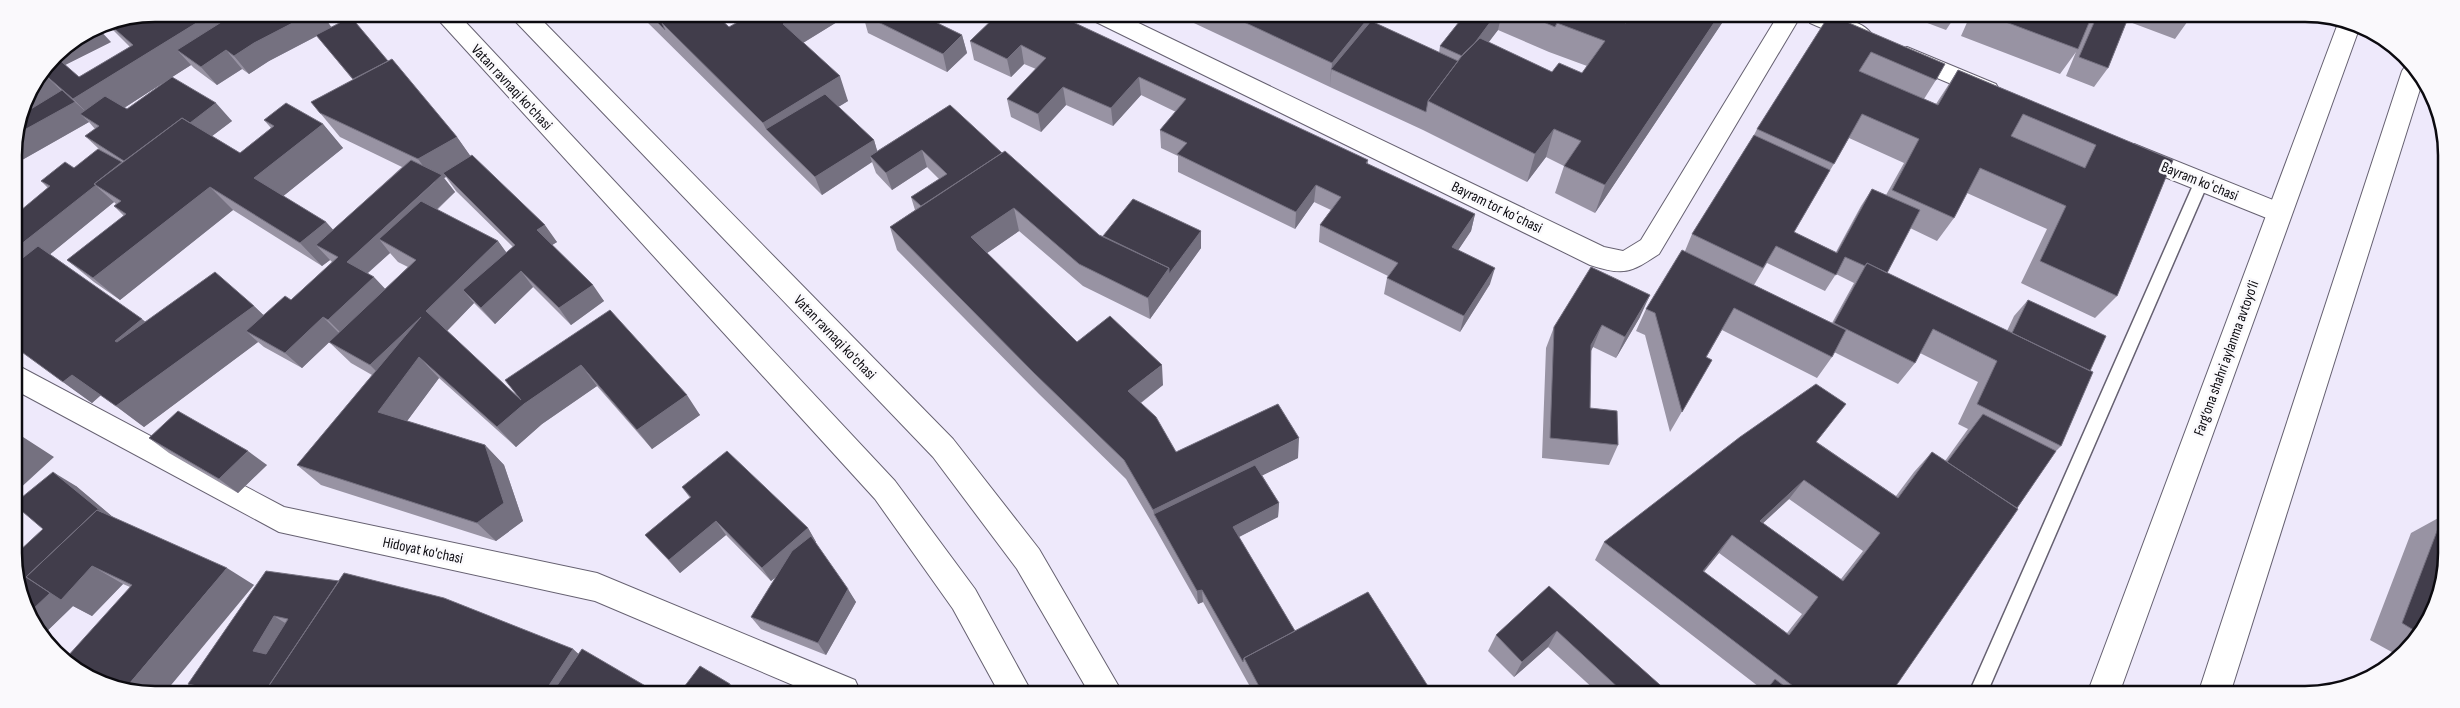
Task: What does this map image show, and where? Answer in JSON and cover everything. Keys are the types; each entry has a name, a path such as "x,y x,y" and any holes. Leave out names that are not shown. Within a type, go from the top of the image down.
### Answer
{"main road":[{"name":"Bayram tor koʻchasi","path":"1117,23 1599,257 1626,262 1650,247 1786,22"},
{"path":"1830,22 2010,100"},
{"name":"Vatan ravnaqi ko'chasi","path":"452,23 884,490 964,599 1012,686"},
{"name":"Vatan ravnaqi ko'chasi","path":"532,23 943,448 1028,559 1102,686"},
{"name":"Farg‘ona shahri aylanma avtoyo‘li","path":"2106,685 2279,213 2317,117 2347,30"},
{"path":"2217,685 2412,77"},
{"name":"Bayram koʻchasi","path":"2110,144 2201,183 2279,213"},
{"name":"Hidoyat ko'chasi","path":"22,380 279,519 598,587 831,686"}],"lane":[{"path":"1981,685 2201,183"}],"building":[{"path":"1245,22 1365,22 1332,63"},
{"path":"1370,22 1374,22 1458,61 1428,101 1426,112 1331,69"},
{"path":"1459,22 1490,22 1474,44 1462,56 1440,46"},
{"path":"1544,22 1558,22 1555,27"},
{"path":"1714,22 1605,185 1564,166 1581,141 1554,129 1535,154 1428,101 1464,53 1480,38 1552,72 1559,63 1582,73 1605,41 1557,23"},
{"path":"1825,22 1847,22 1945,64 1936,80 1871,52 1859,71 1938,105 1958,70 2173,160 2117,296 2040,261 2066,206 1980,168 1954,218 1892,190 1919,139 1862,114 1834,164 1757,129","holes":["2023,114 2096,145 2085,168 2011,136"]},
{"path":"2006,22 2089,22 2078,49"},
{"path":"2094,22 2126,22 2108,68 2079,57"},
{"path":"146,23 196,23 73,99 48,77 61,62 79,77 133,45 115,29"},
{"path":"220,23 293,23 254,43 234,56 226,50 201,67 177,50"},
{"path":"340,23 356,23 388,61 353,79 316,35"},
{"path":"662,23 724,23 729,27 736,23 785,23 783,24 840,76 763,123"},
{"path":"880,23 937,23 962,35 943,54"},
{"path":"989,23 1074,23 1368,160 1366,163 1475,214 1452,247 1495,268 1464,316 1387,278 1398,263 1320,225 1341,197 1316,185 1296,212 1177,154 1187,143 1160,130 1186,99 1139,77 1111,108 1063,87 1038,114 1007,99 1046,58 1021,45 1007,59 970,41"},
{"path":"392,59 457,137 418,159 320,113 311,102"},
{"path":"172,77 216,103 190,123 182,118 124,161 85,136 99,126 80,114 105,96 127,109"},
{"path":"62,90 75,102 26,129 31,109"},
{"path":"825,94 874,140 815,177 766,129"},
{"path":"286,103 323,124 254,178 326,222 300,243 210,187 93,278 67,260 126,214 114,206 121,201 94,184 182,118 240,153 274,126 264,120"},
{"path":"950,105 1002,153 921,206 911,197 947,174 922,150 886,173 870,156"},
{"path":"1754,135 1830,170 1794,232 1837,253 1872,189 1920,210 1887,273 1867,263 1865,266 1845,257 1836,275 1776,246 1763,268 1692,234"},
{"path":"98,149 122,162 23,243 23,209 50,186 41,181 65,162 74,168"},
{"path":"1005,151 1099,235 1169,268 1148,298 1079,264 1014,208 971,237 1077,342 1110,316 1162,365 1128,391 1156,417 1176,452 1278,404 1299,438 1153,510 1124,460 1034,373 890,227"},
{"path":"472,155 545,225 537,230 593,285 559,308 521,271 481,308 463,290 515,245 443,173"},
{"path":"411,160 442,175 347,262 374,277 328,320 323,317 285,353 246,331 285,296 291,300 338,257 316,245"},
{"path":"1133,199 1201,231 1169,274 1169,268 1103,236"},
{"path":"421,201 498,241 426,311 521,400 505,380 610,310 687,395 637,430 581,365 524,404 497,427 419,357 378,412 485,445 504,503 477,523 297,465 421,317 370,365 329,342 416,260 379,239"},
{"path":"38,246 142,319 115,341 117,342 215,272 254,306 116,406 72,375 63,382 22,352 23,258"},
{"path":"1682,250 1846,330 1832,357 1734,308 1706,357 1712,360 1682,412 1655,313 1646,309"},
{"path":"1867,263 2093,372 2061,446 1977,404 1997,361 1933,329 1915,363 1834,323"},
{"path":"1591,267 1650,295 1625,337 1602,325 1591,345 1590,408 1617,411 1618,445 1550,438 1554,327"},
{"path":"2028,300 2106,336 2090,371 2012,333"},
{"path":"1816,384 1846,404 1816,442 1898,498 1932,452 2018,509 1896,685 1792,685 1604,542 1740,437","holes":["1804,480 1880,533 1843,581 1760,521","1732,535 1818,597 1789,635 1703,571"]},
{"path":"178,411 248,451 219,479 149,438"},
{"path":"1983,414 2056,451 2017,508 1947,462"},
{"path":"727,451 808,528 762,568 716,521 669,560 645,535 691,497 682,487"},
{"path":"1255,465 1279,503 1233,527 1295,631 1244,658 1243,662 1202,590 1197,591 1154,514"},
{"path":"53,472 102,512 97,510 26,577 50,593 34,608 25,579 22,548 43,529 22,511 22,497"},
{"path":"97,510 227,568 130,683 104,675 89,668 70,654 132,585 92,566 61,600 26,577"},
{"path":"2438,528 2436,570 2433,587 2424,612 2413,630 2402,623"},
{"path":"811,536 848,589 818,643 751,617 792,551"},
{"path":"266,571 339,581 269,686 197,686 188,684","holes":["274,616 288,619 266,654 253,651"]},
{"path":"344,573 444,598 573,649 549,686 269,686"},
{"path":"1549,586 1660,685 1616,685 1557,631 1522,662 1496,635"},
{"path":"1368,592 1427,685 1259,685 1244,658"},
{"path":"582,649 645,686 557,686"},
{"path":"700,666 730,684 729,686 685,686"},
{"path":"1775,679 1783,685 1770,685"}]}
